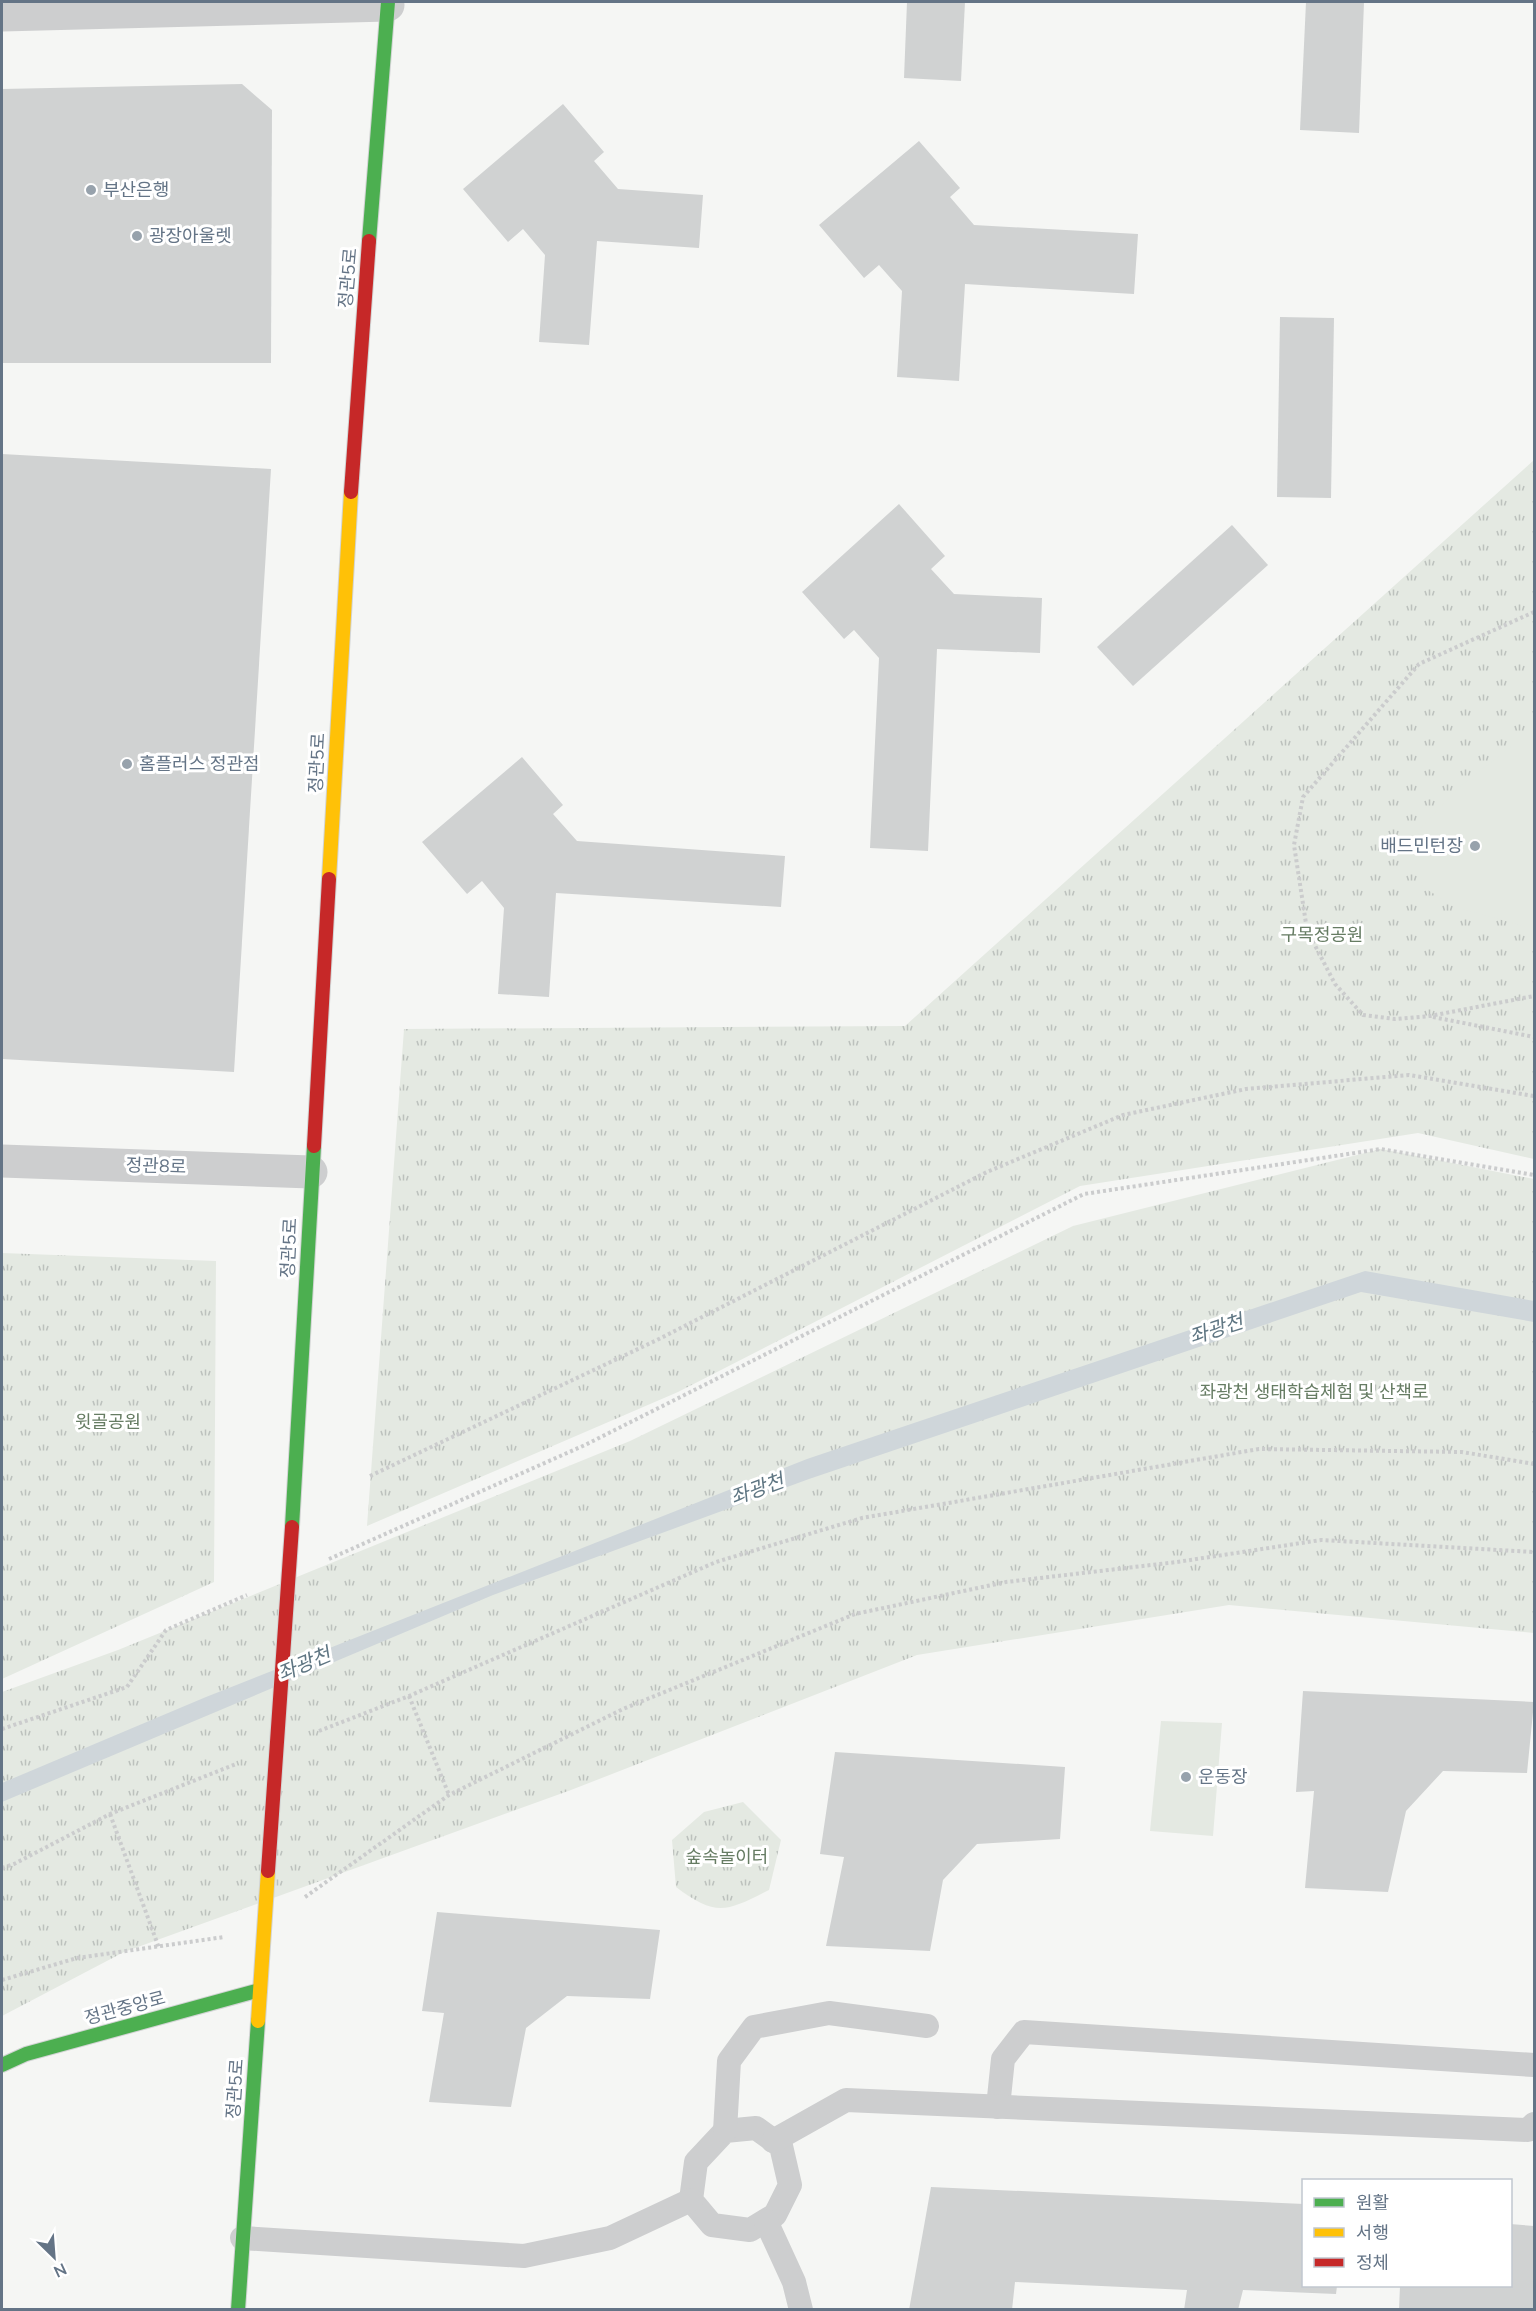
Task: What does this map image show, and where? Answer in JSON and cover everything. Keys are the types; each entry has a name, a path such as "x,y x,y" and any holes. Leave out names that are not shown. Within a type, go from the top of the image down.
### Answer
{"street":[{"path":"2,15 388,3"},
{"name":"정관5로","path":"238,2310 292,1527 357,387 388,3"},
{"name":"정관8로","path":"2,1161 311,1172"},
{"name":"정관중앙로","path":"2,2066 26,2054 260,1990"}],"lane":[{"path":"725,2131 756,2128 781,2146 790,2185 775,2215 750,2230 712,2225 691,2200 696,2162 725,2131 729,2061 754,2027 829,2013 927,2026"},
{"path":"998,2107 1003,2059 1024,2032 1534,2065"},
{"path":"773,2141 846,2100 1528,2130 1534,2124"},
{"path":"243,2238 524,2256 610,2238 691,2200"},
{"path":"766,2221 794,2282 801,2310"}],"path":[{"path":"1534,612 1419,664 1303,797 1294,845 1307,930 1320,960 1335,984 1363,1015 1395,1019 1430,1016 1534,996"},
{"path":"1430,1016 1534,1037"},
{"path":"370,1476 657,1340 987,1172 1123,1115 1246,1089 1409,1075 1534,1096"},
{"path":"325,1560 585,1445 1084,1194 1381,1149 1534,1174"},
{"path":"309,1735 409,1696 716,1562 862,1518 1259,1449 1462,1452 1534,1464"},
{"path":"2,1980 77,1958 215,1940 264,1924 322,1886 449,1795 624,1708 855,1614 1006,1582 1178,1563 1321,1540 1534,1552"},
{"path":"2,1729 127,1687 166,1630 251,1593"},
{"path":"409,1696 449,1795"},
{"path":"2,1868 110,1814 243,1761"},
{"path":"110,1814 159,1948"}],"green space":[{"name":"구목정공원","path":"1534,460 1534,1159 1418,1133 1080,1186 678,1392 367,1526 404,1029 905,1026"},
{"name":"배드민턴장","path":"1534,735 1534,929 1455,907 1423,887 1414,861 1419,830 1459,787 1512,746"},
{"name":"좌광천 생태학습체험 및 산책로","path":"1381,1149 1534,1179 1534,1633 1229,1605 917,1655 571,1790 124,1952 2,2016 2,1692 118,1650 630,1441 1073,1226"},
{"name":"윗골공원","path":"2,1253 216,1261 214,1582 2,1679"},
{"name":"운동장","path":"1161,1721 1222,1723 1213,1836 1150,1831"},
{"name":"숲속놀이터","path":"743,1802 781,1840 769,1890 731,1907 712,1907 690,1897 676,1887 672,1840 704,1812"}],"water":[{"name":"좌광천","path":"1365,1271 1534,1301 1534,1322 1361,1292 809,1479 493,1595 2,1802 2,1783 206,1697 807,1459"}],"building":[{"path":"907,2 965,2 961,81 904,78"},
{"path":"1306,2 1364,2 1359,133 1300,130"},
{"name":"광장아울렛","path":"242,84 272,110 271,363 2,363 2,89"},
{"path":"563,104 604,152 594,161 618,189 703,195 699,248 597,241 589,345 539,342 545,255 523,229 508,242 463,189"},
{"path":"919,141 960,188 950,197 974,225 1138,234 1134,294 965,284 959,381 897,377 902,291 879,265 864,278 819,225"},
{"path":"1280,317 1334,318 1331,498 1277,497"},
{"name":"홈플러스 정관점","path":"2,454 271,469 234,1072 2,1059"},
{"path":"899,504 945,556 931,569 954,594 1042,598 1040,653 937,649 928,851 870,848 879,658 854,630 844,639 802,592"},
{"path":"1232,525 1268,565 1133,686 1097,647"},
{"path":"522,757 563,805 553,814 577,841 785,856 781,907 556,893 549,997 498,994 504,908 482,881 467,894 422,842"},
{"path":"1303,1691 1534,1702 1527,1773 1443,1771 1406,1811 1388,1892 1305,1888 1314,1791 1296,1792"},
{"path":"835,1752 1065,1767 1060,1839 977,1844 943,1880 930,1951 826,1946 844,1857 820,1854"},
{"path":"437,1912 660,1930 650,1999 567,1996 526,2028 511,2107 429,2102 444,2013 422,2011"},
{"path":"931,2187 1302,2204 1302,2287 1337,2287 1336,2294 1243,2290 1238,2310 1184,2310 1187,2290 1015,2282 1012,2310 909,2310"},
{"path":"1512,2224 1534,2226 1534,2310 1399,2310 1400,2287 1512,2287"}],"traffic: fast":[{"path":"369,241 388,2"},
{"path":"292,1527 314,1146"},
{"path":"2,2065 26,2054 260,1990"},
{"path":"238,2310 258,2021"}],"traffic: slow":[{"path":"329,879 351,492"},
{"path":"258,2021 268,1871"}],"traffic: jam":[{"path":"351,492 369,241"},
{"path":"314,1146 329,879"},
{"path":"268,1871 292,1527"}],"place":[{"name":"부산은행","path":"91,190"},
{"name":"광장아울렛","path":"137,236"},
{"name":"홈플러스 정관점","path":"127,764"},
{"name":"배드민턴장","path":"1475,846"},
{"name":"운동장","path":"1186,1777"}]}
